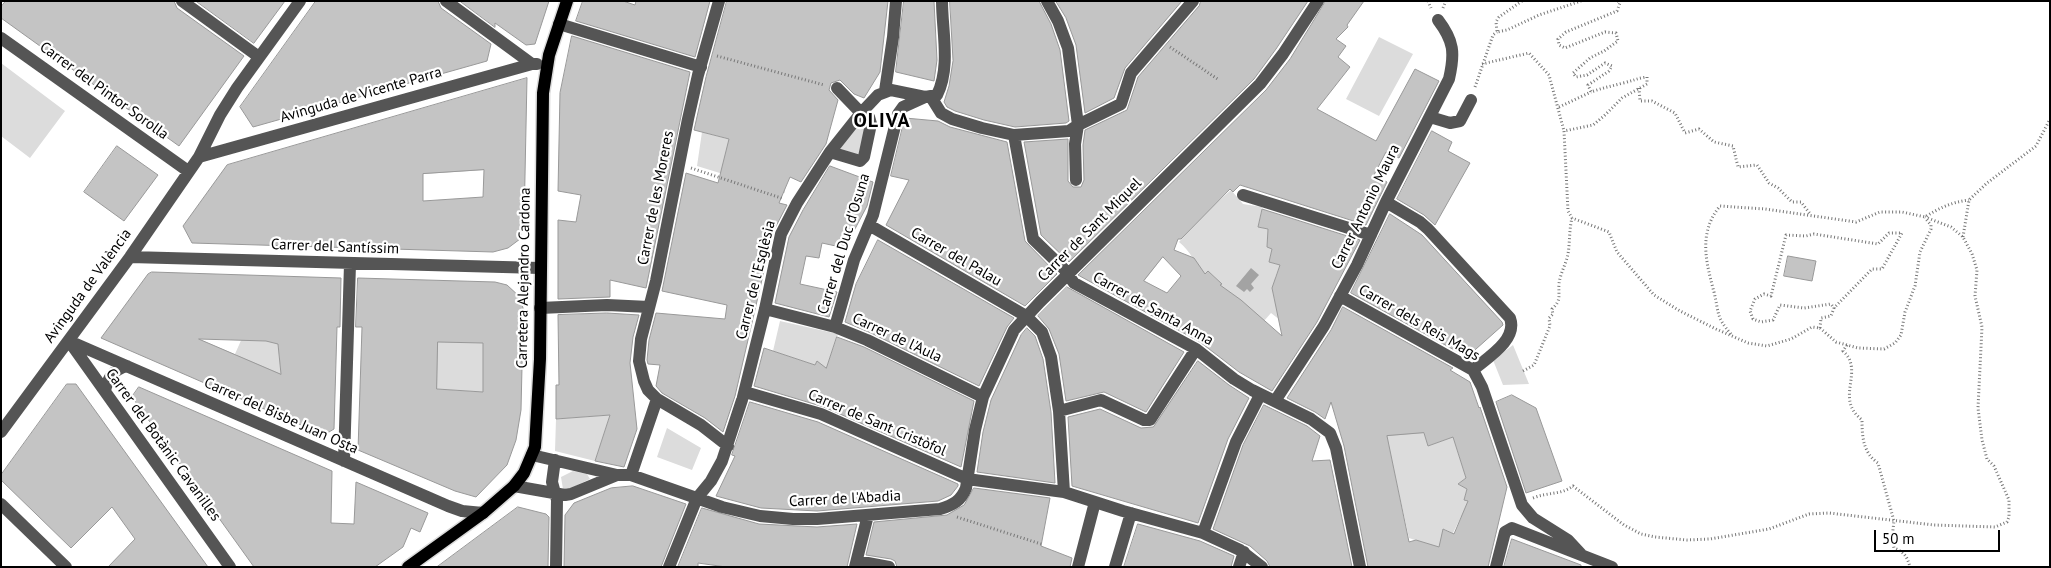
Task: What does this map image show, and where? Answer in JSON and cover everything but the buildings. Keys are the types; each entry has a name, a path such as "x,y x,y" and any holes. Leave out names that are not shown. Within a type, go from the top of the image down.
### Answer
{"main road":[{"name":"Carretera Alejandro Cardona","path":"408,567 483,513 514,486 524,473 532,455 537,424 542,114 546,65 567,1"}],"street":[{"path":"182,1 259,57"},
{"name":"Avinguda de València","path":"1,432 69,342 130,256 198,157 220,115 300,1"},
{"path":"446,1 532,64 546,65"},
{"name":"Carrer de les Moreres","path":"657,399 648,390 644,381 639,361 640,344 666,232 688,119 719,1"},
{"path":"896,1 885,91 891,90 931,96"},
{"path":"931,96 940,86 944,59 942,1"},
{"path":"1047,1 1066,39 1078,125 1075,144 1076,180"},
{"path":"931,96 941,113 982,128 1014,135 1069,131 1120,104 1131,73 1193,1"},
{"name":"Carrer de Sant Miquel","path":"962,496 983,397 1009,340 1026,316 1243,103 1271,72 1318,1"},
{"name":"Carrer Antonio Maura","path":"1275,401 1324,326 1449,79 1453,56 1452,44 1448,33 1438,20"},
{"path":"559,24 701,67"},
{"name":"Carrer del Pintor Sorolla","path":"1,38 188,171"},
{"name":"Avinguda de Vicente Parra","path":"198,157 532,64"},
{"path":"830,152 860,161 864,157 871,120 861,113 837,88"},
{"name":"Carrer de l'Esglèsia","path":"670,567 697,498 712,481 728,446 765,310 781,234 797,203 830,152 861,113 878,95 885,91"},
{"name":"Carrer del Duc d'Osuna","path":"835,327 852,266 869,225 898,114 904,107 931,96"},
{"path":"1430,117 1450,123 1460,121 1471,100"},
{"name":"Carrer de Santa Anna","path":"1014,135 1033,239 1079,288 1196,349 1234,379 1260,395 1312,419 1327,430 1333,438 1360,567"},
{"path":"1243,195 1371,235"},
{"path":"1386,202 1424,225 1510,318 1513,324 1511,334 1473,370"},
{"name":"Carrer del Palau","path":"869,225 1026,316 1038,327 1047,342 1059,410 1064,492"},
{"name":"Carrer del Santíssim","path":"130,256 350,264 540,268"},
{"path":"344,461 350,264"},
{"name":"Carrer dels Reis Mags","path":"1340,296 1473,370 1482,387 1522,505 1532,518 1568,540 1581,554"},
{"path":"540,308 607,305 649,307"},
{"name":"Carrer de l'Aula","path":"765,310 835,327 867,340 983,397"},
{"name":"Carrer del Bisbe Juan Osta","path":"69,342 448,506 462,511 483,513"},
{"name":"Carrer del Botànic Cavanilles","path":"69,342 230,567"},
{"path":"1059,410 1101,400 1148,421 1196,349"},
{"path":"105,391 111,374 127,366"},
{"path":"1203,533 1233,450 1260,395"},
{"name":"Carrer de Sant Cristòfol","path":"743,396 821,414 967,479 1064,492 1131,514 1203,533 1244,552 1262,567"},
{"path":"532,455 617,475 631,474 657,399 701,425 728,446"},
{"path":"555,460 552,482 556,494 556,567"},
{"name":"Carrer de l'Abadia","path":"631,474 729,509 766,517 799,520 940,509 956,503 962,496"},
{"path":"514,486 556,494 571,494 617,475"},
{"path":"1078,567 1095,502"},
{"path":"1,504 66,567"},
{"path":"1114,567 1131,514"},
{"path":"868,515 856,564 890,567"},
{"path":"1496,567 1506,532 1512,528 1612,567"},
{"path":"1239,567 1244,552"},
{"path":"424,567 427,554"}],"path":[{"path":"1497,32 1496,22 1500,17 1522,1"},
{"path":"1471,100 1482,64 1497,32 1507,30 1539,15 1581,1"},
{"path":"1591,92 1588,85 1609,71 1612,66 1605,63 1587,75 1576,77 1573,72 1590,58 1604,51 1618,40 1616,33 1605,32 1565,48 1559,45 1558,39 1566,32 1617,11 1620,4 1618,1"},
{"path":"1160,40 1219,80"},
{"path":"1482,64 1530,52 1549,75 1559,107 1564,131 1568,211 1572,218 1610,232 1618,252 1654,295 1680,311 1748,343 1767,346 1791,339 1812,327 1820,328 1836,342 1858,348 1884,349 1895,343 1901,335 1905,312 1915,286 1920,252 1931,225 1925,217"},
{"path":"713,55 837,88"},
{"path":"1559,107 1591,92 1635,78 1647,77 1647,84 1622,98 1593,125 1564,131"},
{"path":"1639,88 1640,101 1652,101 1675,112 1685,132 1699,129 1714,142 1732,146 1738,167 1757,165 1769,183 1778,188 1792,202 1801,202 1812,216"},
{"path":"1963,237 1969,200 1987,183 2036,146 2050,119"},
{"path":"688,168 797,203"},
{"path":"1925,217 1957,201 1969,200"},
{"path":"1522,505 1534,497 1553,492 1564,493 1573,486 1624,525 1641,534 1686,540 1710,539 1769,529 1809,514 1847,514 1864,518 1934,525 1994,527 2007,522 2009,517 2009,500 1994,466 1987,459 1982,440 1978,408 1982,327 1975,296 1977,270 1963,237 1951,228 1925,217 1902,212 1880,212 1856,222 1828,216 1812,216 1766,208 1720,206 1707,228 1704,242 1706,266 1720,322 1731,335"},
{"path":"1523,370 1534,365 1550,326 1549,318 1553,314 1552,309 1558,304 1560,295 1559,284 1568,254 1572,218"},
{"path":"1820,328 1821,318 1831,316 1834,308 1872,269 1882,269 1902,232 1889,233 1878,244 1814,234 1806,236 1786,235 1771,296 1764,294 1755,299 1750,312 1753,319 1760,322 1773,320 1780,305 1804,308 1831,304 1834,308"},
{"path":"1847,345 1843,351 1850,360 1852,408 1862,420 1862,440 1871,459 1878,463 1894,521 1892,538 1894,548 1903,551 1907,556 1910,567"},
{"path":"960,519 1041,544"}],"shaded area":[{"path":"1379,37 1413,54 1379,116 1346,99"},
{"path":"1,63 65,111 30,158 1,136"},
{"path":"861,113 868,117 863,157 831,151"},
{"path":"702,132 742,143 774,184 785,189 785,193 697,166"},
{"path":"1231,190 1243,204 1262,207 1258,227 1268,229 1267,247 1272,249 1269,262 1280,265 1275,278 1285,281 1273,293 1275,302 1280,305 1280,320 1271,313 1264,321 1214,291 1222,284 1208,271 1201,277 1193,258 1179,242 1207,211"},
{"path":"1251,268 1259,275 1251,284 1254,288 1250,292 1247,289 1244,292 1236,286"},
{"path":"780,321 838,334 826,368 816,363 815,365 773,351"},
{"path":"417,329 485,343 483,392 437,389"},
{"path":"243,336 278,341 281,373 279,379 235,354"},
{"path":"1513,345 1529,384 1503,385 1493,360"},
{"path":"610,415 595,461 555,451 556,419"},
{"path":"1383,421 1424,433 1428,446 1453,437 1466,478 1458,484 1467,489 1464,500 1471,503 1467,518 1461,517 1453,533 1456,534 1455,541 1452,533 1444,529 1441,567 1418,541 1409,538"},
{"path":"667,428 701,448 692,470 657,457"},
{"path":"573,471 587,474 590,479 567,490 563,489 561,477"}],"district":[{"name":"OLIVA","path":"882,121"}]}
